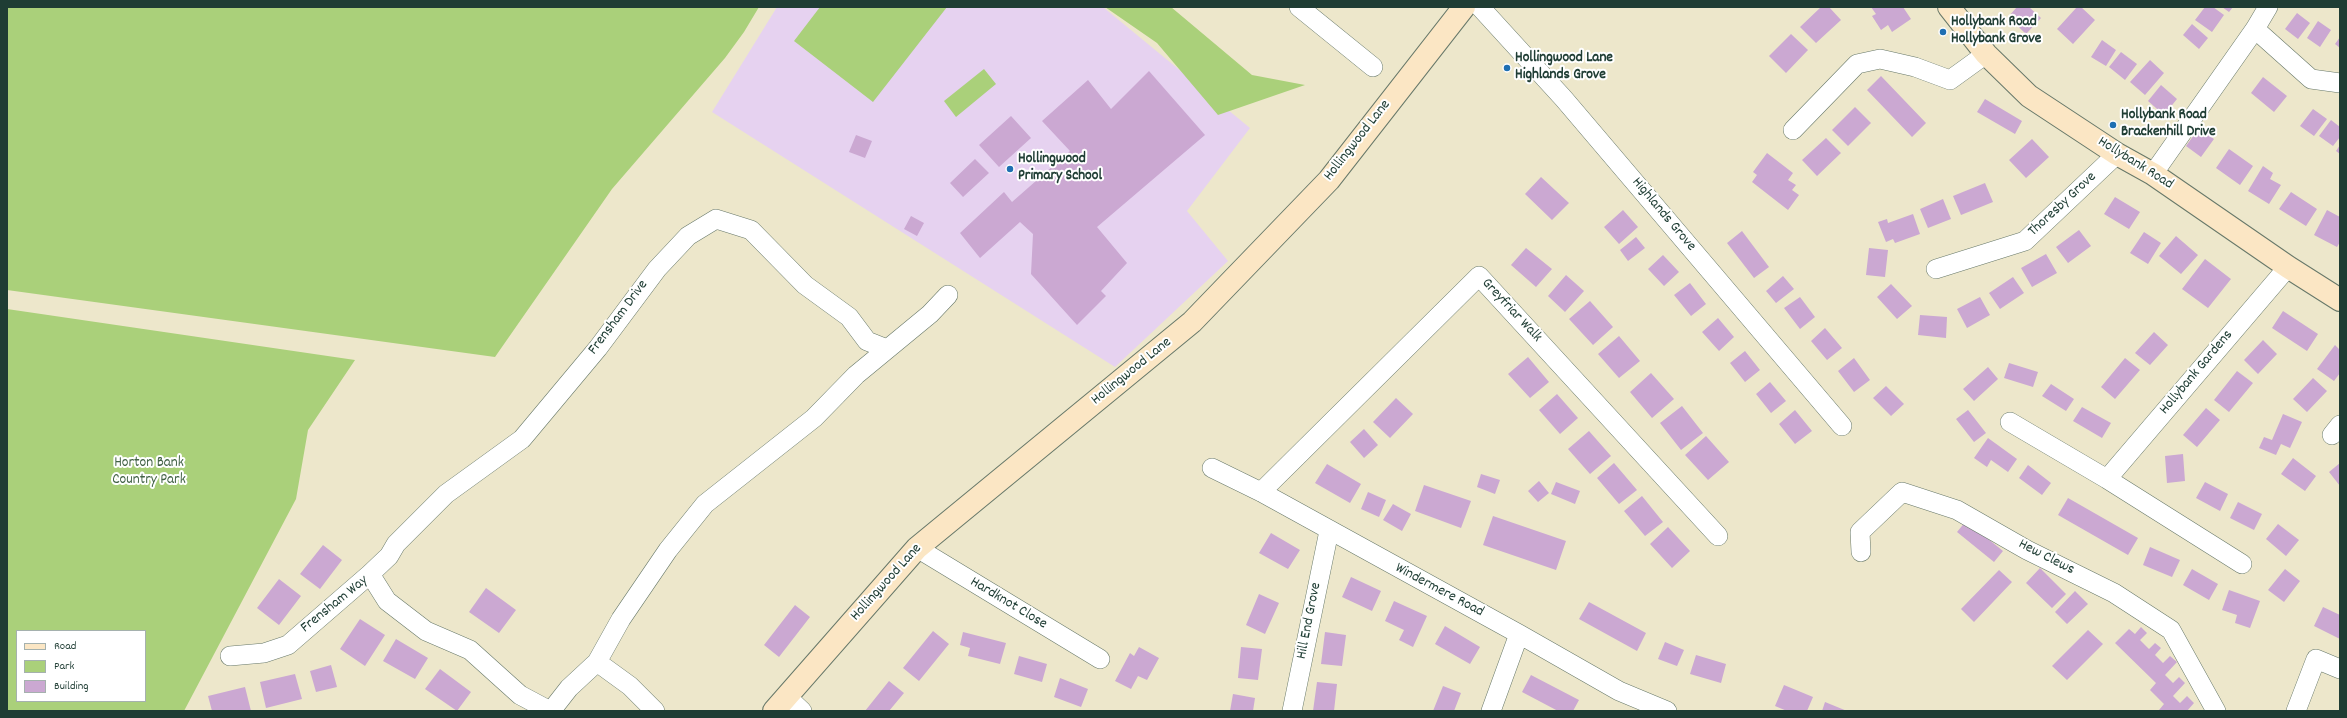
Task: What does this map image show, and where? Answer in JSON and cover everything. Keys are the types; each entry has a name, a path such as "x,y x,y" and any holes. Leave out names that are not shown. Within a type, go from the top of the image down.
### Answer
{"street":[{"path":"1300,7 1373,67"},
{"name":"Hollingwood Lane","path":"788,706 917,548 1192,322 1329,180 1464,7"},
{"name":"Highlands Grove","path":"1480,7 1564,99 1842,426"},
{"name":"Hollybank Road","path":"1949,7 1986,54 2029,96 2117,154 2152,174 2288,267 2340,300"},
{"path":"2152,174 2255,29 2268,7"},
{"path":"2255,29 2311,80 2340,84"},
{"path":"1793,130 1857,64 1880,59 1915,67 1950,80 1986,54"},
{"name":"Thoresby Grove","path":"1936,269 2025,241 2117,154"},
{"name":"Frensham Drive","path":"370,574 389,556 396,544 446,494 522,439 598,348 657,269 688,236 716,219 751,230 804,285 850,317 867,341 887,349"},
{"name":"Hollybank Gardens","path":"2107,479 2288,267"},
{"name":"Greyfriar Walk","path":"1261,492 1479,276 1718,536"},
{"path":"551,711 569,688 597,662 621,619 668,550 705,504 814,418 856,375 930,314 948,295"},
{"path":"2010,422 2107,479 2242,564"},
{"name":"Windermere Road","path":"1212,468 1261,492 1328,531 1519,634 1628,703 1667,711"},
{"name":"Hew Clews","path":"1861,552 1860,532 1902,492 1957,510 2027,550 2114,593 2171,630 2216,711"},
{"name":"Hill End Grove","path":"1292,711 1328,531"},
{"name":"Hardknot Close","path":"917,548 1100,659"},
{"name":"Frensham Way","path":"230,656 264,653 288,645 370,574 387,601 426,631 470,650 520,695 551,711"},
{"path":"1490,711 1519,634"},
{"path":"2296,711 2316,659 2340,669"},
{"path":"597,662 630,686 655,711"}],"shaded area":[{"name":"Hollingwood Primary School","path":"777,7 1103,7 1250,128 1187,211 1228,261 1115,367 712,112"}],"green space":[{"path":"7,7 759,7 744,32 725,58 612,189 495,357 7,290"},
{"path":"820,7 947,7 873,102 794,41"},
{"path":"1105,7 1171,7 1252,75 1305,85 1218,115 1157,43"},
{"path":"984,69 996,84 956,117 944,101"},
{"name":"Horton Bank Country Park","path":"7,309 355,360 308,430 296,499 184,711 7,711"}],"building":[{"path":"1821,7 1829,7 1841,20 1816,43 1800,27"},
{"path":"1871,7 1903,7 1911,19 1892,32 1888,25 1881,30 1872,16 1876,14"},
{"path":"2017,7 2029,7 2041,18 2026,34 2008,17"},
{"path":"2077,7 2081,7 2095,20 2073,44 2057,29"},
{"path":"2205,7 2213,7 2224,15 2212,32 2195,20"},
{"path":"2222,7 2233,7 2229,12"},
{"path":"2297,13 2310,23 2298,39 2285,29"},
{"path":"2318,21 2331,30 2320,47 2307,38"},
{"path":"2192,24 2208,38 2199,49 2183,35"},
{"path":"1791,34 1808,50 1786,73 1769,56"},
{"path":"2340,37 2340,48 2335,44"},
{"path":"2102,40 2116,50 2106,66 2091,57"},
{"path":"2121,52 2137,64 2125,80 2109,67"},
{"path":"2150,60 2164,73 2145,95 2130,82"},
{"path":"1149,71 1205,135 1097,227 1127,263 1101,291 1106,296 1077,325 1031,274 1033,234 1020,222 980,258 960,233 1004,192 1012,202 1070,151 1042,121 1088,80 1111,109"},
{"path":"1881,76 1926,123 1912,137 1867,90"},
{"path":"2263,77 2287,96 2274,112 2251,93"},
{"path":"2161,85 2177,99 2164,115 2148,101"},
{"path":"1985,99 2022,121 2015,134 1977,112"},
{"path":"1855,107 1871,123 1848,146 1832,130"},
{"path":"2313,109 2327,119 2314,136 2300,126"},
{"path":"1011,116 1031,138 999,167 979,145"},
{"path":"2331,120 2340,127 2340,137 2333,146 2319,136"},
{"path":"2199,128 2214,139 2201,157 2186,146"},
{"path":"856,135 872,141 865,158 849,152"},
{"path":"1826,138 1841,153 1817,176 1802,160"},
{"path":"2032,139 2049,157 2026,178 2009,160"},
{"path":"2340,145 2340,154 2336,151"},
{"path":"2229,149 2253,166 2240,185 2216,168"},
{"path":"1767,153 1793,173 1788,180 1796,185 1792,190 1799,195 1788,210 1752,182 1757,175 1753,172"},
{"path":"975,159 989,173 963,197 950,183"},
{"path":"2263,166 2273,173 2270,179 2281,185 2269,204 2248,191"},
{"path":"1541,177 1569,203 1552,220 1525,194"},
{"path":"1985,183 1993,202 1961,215 1953,196"},
{"path":"2291,192 2317,209 2306,226 2279,209"},
{"path":"2115,197 2140,212 2129,229 2104,214"},
{"path":"1943,199 1951,219 1928,228 1920,209"},
{"path":"1623,210 1638,227 1619,244 1604,227"},
{"path":"2327,210 2340,217 2340,242 2337,247 2314,235"},
{"path":"1913,214 1920,234 1895,243 1893,239 1886,242 1878,222 1887,219 1888,223"},
{"path":"911,216 924,223 917,236 904,229"},
{"path":"2079,230 2091,246 2068,263 2056,247"},
{"path":"1742,231 1769,267 1754,278 1727,243"},
{"path":"2144,232 2161,243 2148,264 2130,253"},
{"path":"2176,236 2198,255 2181,274 2159,256"},
{"path":"1636,237 1645,248 1628,261 1620,250"},
{"path":"1526,248 1552,269 1536,287 1511,265"},
{"path":"1869,248 1888,250 1885,277 1866,275"},
{"path":"2046,254 2057,273 2032,287 2021,268"},
{"path":"1663,255 1679,272 1664,286 1648,269"},
{"path":"2205,259 2231,279 2208,308 2182,289"},
{"path":"1566,275 1584,291 1565,312 1548,296"},
{"path":"1783,276 1794,289 1776,303 1766,291"},
{"path":"2013,277 2024,293 2000,309 1989,293"},
{"path":"1690,283 1706,304 1691,316 1674,295"},
{"path":"1891,284 1912,306 1897,319 1877,297"},
{"path":"1800,297 1815,317 1800,329 1784,308"},
{"path":"1980,297 1990,315 1967,328 1957,309"},
{"path":"1590,301 1613,327 1593,345 1569,319"},
{"path":"2283,311 2318,334 2307,351 2272,328"},
{"path":"1920,315 1947,317 1946,338 1918,335"},
{"path":"1718,318 1734,337 1719,351 1702,332"},
{"path":"1825,328 1842,348 1827,360 1811,341"},
{"path":"2154,332 2168,345 2150,365 2135,353"},
{"path":"1619,336 1640,361 1619,378 1598,354"},
{"path":"2263,340 2277,354 2258,374 2244,360"},
{"path":"2335,345 2340,350 2340,373 2334,381 2317,369"},
{"path":"1745,351 1760,370 1745,382 1730,363"},
{"path":"1528,357 1549,382 1530,398 1508,374"},
{"path":"1854,358 1870,380 1854,392 1838,371"},
{"path":"2125,358 2140,370 2115,399 2101,387"},
{"path":"2009,363 2038,372 2033,387 2004,378"},
{"path":"1988,367 1998,379 1974,401 1963,389"},
{"path":"2237,371 2253,383 2229,412 2214,400"},
{"path":"1651,373 1674,399 1652,418 1630,392"},
{"path":"2313,378 2327,391 2307,412 2293,399"},
{"path":"1770,382 1786,401 1771,413 1756,394"},
{"path":"2051,384 2074,399 2066,411 2042,396"},
{"path":"1886,386 1904,404 1891,416 1873,398"},
{"path":"1557,394 1578,418 1560,434 1539,410"},
{"path":"1396,398 1413,414 1390,438 1373,422"},
{"path":"1682,406 1703,433 1681,450 1660,423"},
{"path":"2082,407 2111,423 2102,438 2073,421"},
{"path":"2206,408 2220,420 2197,447 2183,435"},
{"path":"1795,410 1812,431 1795,444 1779,424"},
{"path":"1968,410 1986,433 1974,442 1956,419"},
{"path":"2283,414 2302,422 2290,448 2281,444 2276,455 2259,448 2264,437 2272,440"},
{"path":"1364,429 1378,445 1364,458 1350,442"},
{"path":"1589,431 1611,456 1590,474 1568,449"},
{"path":"1706,436 1729,462 1708,480 1685,455"},
{"path":"1988,438 2017,459 2008,472 1991,460 1987,467 1974,458"},
{"path":"2183,454 2185,481 2167,483 2165,456"},
{"path":"2293,458 2316,476 2305,491 2281,474"},
{"path":"1614,463 1637,490 1619,504 1597,478"},
{"path":"2340,463 2340,486 2329,472"},
{"path":"1327,464 1361,484 1350,503 1315,483"},
{"path":"2028,465 2051,483 2042,495 2019,478"},
{"path":"1481,474 1500,480 1495,494 1477,487"},
{"path":"1539,481 1549,493 1538,502 1528,491"},
{"path":"1556,482 1580,491 1575,504 1551,494"},
{"path":"2205,482 2228,494 2220,511 2196,498"},
{"path":"1424,485 1471,501 1461,528 1415,511"},
{"path":"1368,492 1386,500 1379,517 1361,509"},
{"path":"1642,496 1663,522 1645,536 1624,511"},
{"path":"2068,498 2138,538 2128,555 2058,515"},
{"path":"2238,502 2262,514 2254,530 2230,518"},
{"path":"1393,504 1411,514 1402,531 1383,520"},
{"path":"1493,516 1566,541 1556,570 1483,545"},
{"path":"1966,521 2003,551 1994,562 1957,532"},
{"path":"2278,524 2299,540 2286,556 2266,539"},
{"path":"1668,527 1690,551 1672,568 1650,544"},
{"path":"1271,533 1300,550 1288,569 1259,553"},
{"path":"323,545 342,560 320,589 300,574"},
{"path":"2150,547 2180,560 2172,577 2143,565"},
{"path":"2040,568 2066,594 2052,608 2026,583"},
{"path":"2192,569 2218,584 2209,600 2183,585"},
{"path":"2285,569 2300,581 2284,602 2268,590"},
{"path":"1999,570 2012,582 1974,622 1961,609"},
{"path":"1351,577 1381,591 1372,611 1342,597"},
{"path":"279,579 301,596 279,625 257,608"},
{"path":"486,588 516,610 499,633 469,612"},
{"path":"2229,590 2260,601 2250,628 2235,623 2237,615 2222,610"},
{"path":"2075,591 2088,604 2067,624 2055,612"},
{"path":"1259,594 1279,603 1265,634 1246,625"},
{"path":"1394,601 1427,616 1413,647 1399,640 1404,630 1385,621"},
{"path":"1589,602 1646,633 1637,651 1579,619"},
{"path":"795,605 810,617 779,657 764,645"},
{"path":"2323,607 2340,615 2340,639 2314,626"},
{"path":"360,619 385,635 365,666 340,649"},
{"path":"1445,626 1480,647 1470,664 1435,644"},
{"path":"2141,627 2147,633 2140,640 2149,649 2155,643 2161,648 2155,655 2163,663 2170,656 2177,662 2165,675 2173,683 2179,677 2185,683 2173,696 2180,703 2187,696 2194,703 2187,711 2160,711 2159,710 2164,704 2150,690 2156,683 2115,643 2129,629 2135,634"},
{"path":"2088,630 2103,644 2067,680 2052,666"},
{"path":"933,631 949,644 919,681 903,668"},
{"path":"963,632 1006,643 1000,664 968,656 970,648 960,645"},
{"path":"1325,632 1346,635 1342,666 1321,664"},
{"path":"396,639 428,658 415,679 383,661"},
{"path":"1665,642 1684,650 1677,666 1658,659"},
{"path":"1139,647 1159,658 1147,680 1138,676 1131,689 1115,681 1130,653 1134,656"},
{"path":"1241,647 1262,649 1258,680 1238,678"},
{"path":"1696,655 1726,664 1721,683 1690,674"},
{"path":"1019,656 1047,664 1042,682 1014,674"},
{"path":"331,665 337,687 316,692 310,671"},
{"path":"440,669 471,692 457,711 425,689"},
{"path":"295,674 302,699 266,708 260,682"},
{"path":"1531,675 1579,700 1573,711 1558,711 1522,692"},
{"path":"1060,678 1088,689 1081,707 1054,697"},
{"path":"889,681 904,693 889,711 865,711"},
{"path":"1317,682 1337,684 1334,711 1313,711"},
{"path":"1784,685 1813,697 1807,711 1787,711 1775,706"},
{"path":"1443,686 1461,693 1454,711 1433,711"},
{"path":"245,687 251,711 212,711 208,696"},
{"path":"1233,694 1255,698 1253,711 1230,711"},
{"path":"1825,702 1847,711 1822,711"}],"place":[{"name":"Hollybank Road Hollybank Grove","path":"1943,32"},
{"name":"Hollingwood Lane Highlands Grove","path":"1507,68"},
{"name":"Hollybank Road Brackenhill Drive","path":"2113,125"},
{"name":"Hollingwood Primary School","path":"1010,169"}]}
